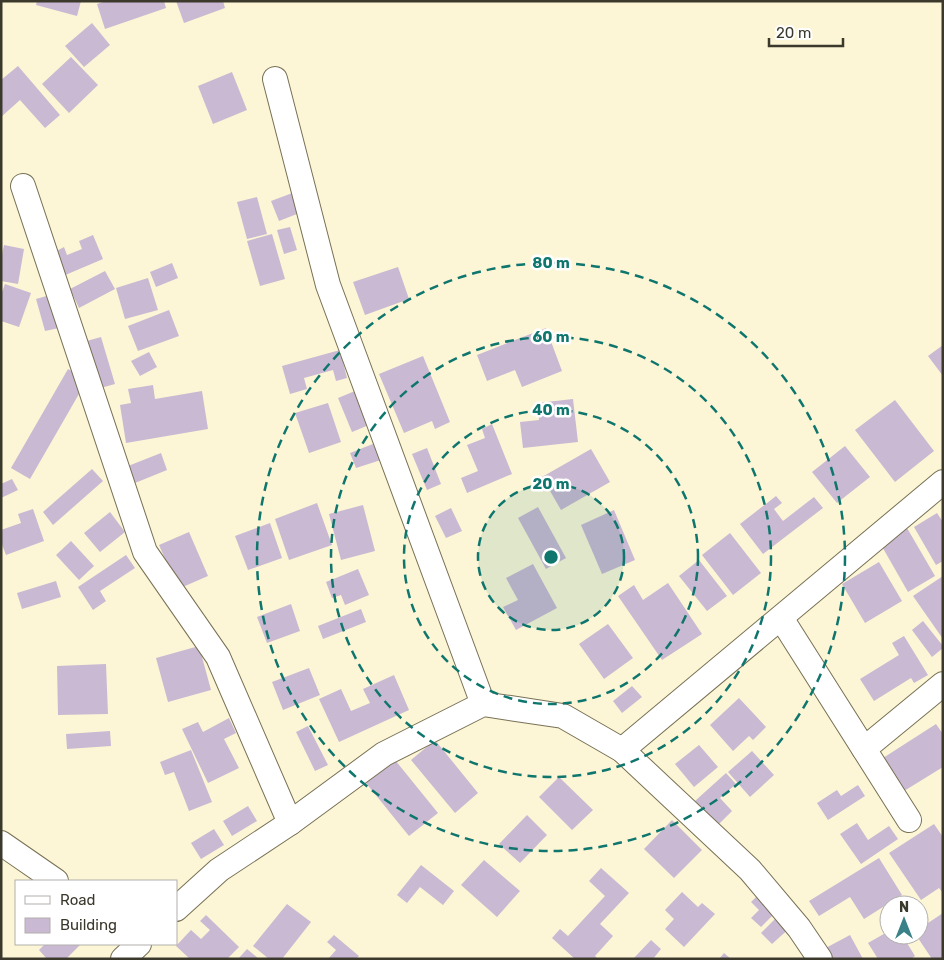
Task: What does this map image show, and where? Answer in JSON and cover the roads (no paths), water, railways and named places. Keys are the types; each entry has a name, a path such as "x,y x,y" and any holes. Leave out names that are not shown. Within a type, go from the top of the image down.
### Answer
{"street":[{"path":"275,79 328,285 483,704"},
{"path":"23,186 145,552 218,657 290,823"},
{"path":"622,750 943,482"},
{"path":"781,618 908,820"},
{"path":"864,749 943,684"},
{"path":"178,907 219,870 290,823 384,754 483,704 563,716 622,750 750,870 799,928 820,959"},
{"path":"1,843 55,880"},
{"path":"122,959 138,945"}]}
